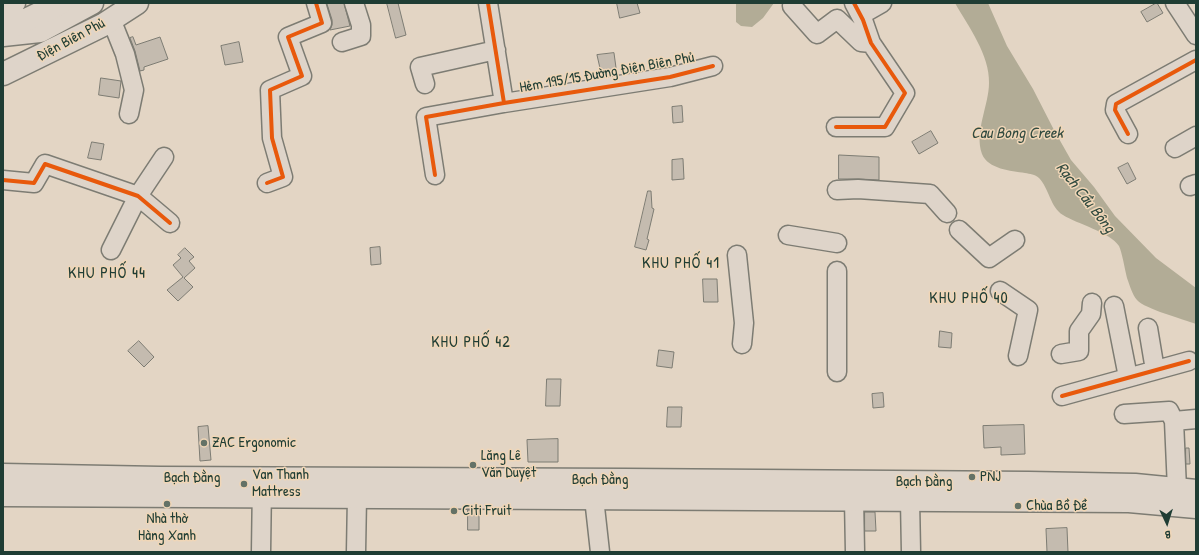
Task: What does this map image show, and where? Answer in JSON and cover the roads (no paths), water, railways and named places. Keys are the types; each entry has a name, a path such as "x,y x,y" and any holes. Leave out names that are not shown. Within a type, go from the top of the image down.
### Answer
{"main road":[{"path":"3,8 14,3"},
{"path":"3,31 61,3"},
{"name":"Điện Biên Phủ","path":"3,35 40,31 92,3"},
{"name":"Điện Biên Phủ","path":"3,74 82,35 137,3"},
{"name":"Bạch Đằng","path":"3,476 95,487"},
{"name":"Bạch Đằng","path":"3,495 95,487 854,490 1135,485 1187,490"},
{"name":"Bạch Đằng","path":"262,487 357,497 594,489"},
{"name":"Bạch Đằng","path":"854,490 910,500 1129,501 1196,507"}],"street":[{"path":"267,183 283,177 272,138 270,90 302,76 288,37 322,23 316,3"},
{"path":"342,42 361,36 361,25 354,3"},
{"path":"488,3 504,103"},
{"path":"836,127 885,127 905,93 871,43 857,9 882,3"},
{"path":"1175,3 1194,27"},
{"path":"792,6 817,34 838,20 861,42 871,43"},
{"path":"111,19 125,54 134,90 129,114"},
{"path":"425,84 420,66 496,50"},
{"path":"1128,134 1115,110 1116,104 1196,60"},
{"name":"Hẻm 195/15 Đường Điện Biên Phủ","path":"435,175 426,117 670,77 714,66"},
{"path":"1175,148 1196,136"},
{"path":"111,250 138,196 164,156"},
{"path":"3,180 34,183 45,164 138,196 170,222"},
{"path":"837,190 858,189 930,194 947,213"},
{"path":"959,230 988,258 1015,240"},
{"path":"788,235 837,243"},
{"path":"737,255 744,323 742,344"},
{"path":"837,270 837,372"},
{"path":"1000,292 1028,310 1018,356"},
{"path":"1061,354 1079,351 1079,331 1091,314 1092,303"},
{"path":"1114,306 1128,377"},
{"path":"1148,328 1155,370"},
{"path":"1062,396 1189,361"},
{"path":"1124,414 1169,410 1174,421 1187,490"},
{"path":"1174,421 1196,419"},
{"path":"261,552 262,487"},
{"path":"594,489 600,552"},
{"path":"854,490 855,552"},
{"path":"356,552 357,497"},
{"path":"910,500 912,552"}],"water":[{"path":"736,3 774,3 763,18 752,27 741,26 736,22"},
{"name":"Cau Bong Creek","path":"955,3 988,3 1007,46 1033,89 1071,160 1094,187 1115,216 1156,258 1196,288 1196,324 1148,307 1137,300 1132,293 1119,246 1115,241 1101,232 1059,212 1042,182 1037,177 1031,174 1000,168 989,163 985,159 980,146 980,137 989,83 988,72 982,51"}],"place":[{"name":"ZAC Ergonomic","path":"204,443"},
{"name":"Lăng Lê Văn Duyệt","path":"473,465"},
{"name":"PNJ","path":"972,477"},
{"name":"Van Thanh Mattress","path":"244,484"},
{"name":"Nhà thờ Hàng Xanh","path":"167,504"},
{"name":"Chùa Bồ Đề","path":"1018,506"},
{"name":"Citi Fruit","path":"454,511"}],"district":[{"name":"KHU PHỐ 41","path":"681,264"},
{"name":"KHU PHỐ 44","path":"107,274"},
{"name":"KHU PHỐ 40","path":"969,299"},
{"name":"KHU PHỐ 42","path":"471,343"}],"water label":[{"name":"Rạch Cầu Bông","path":"1085,198"}]}
